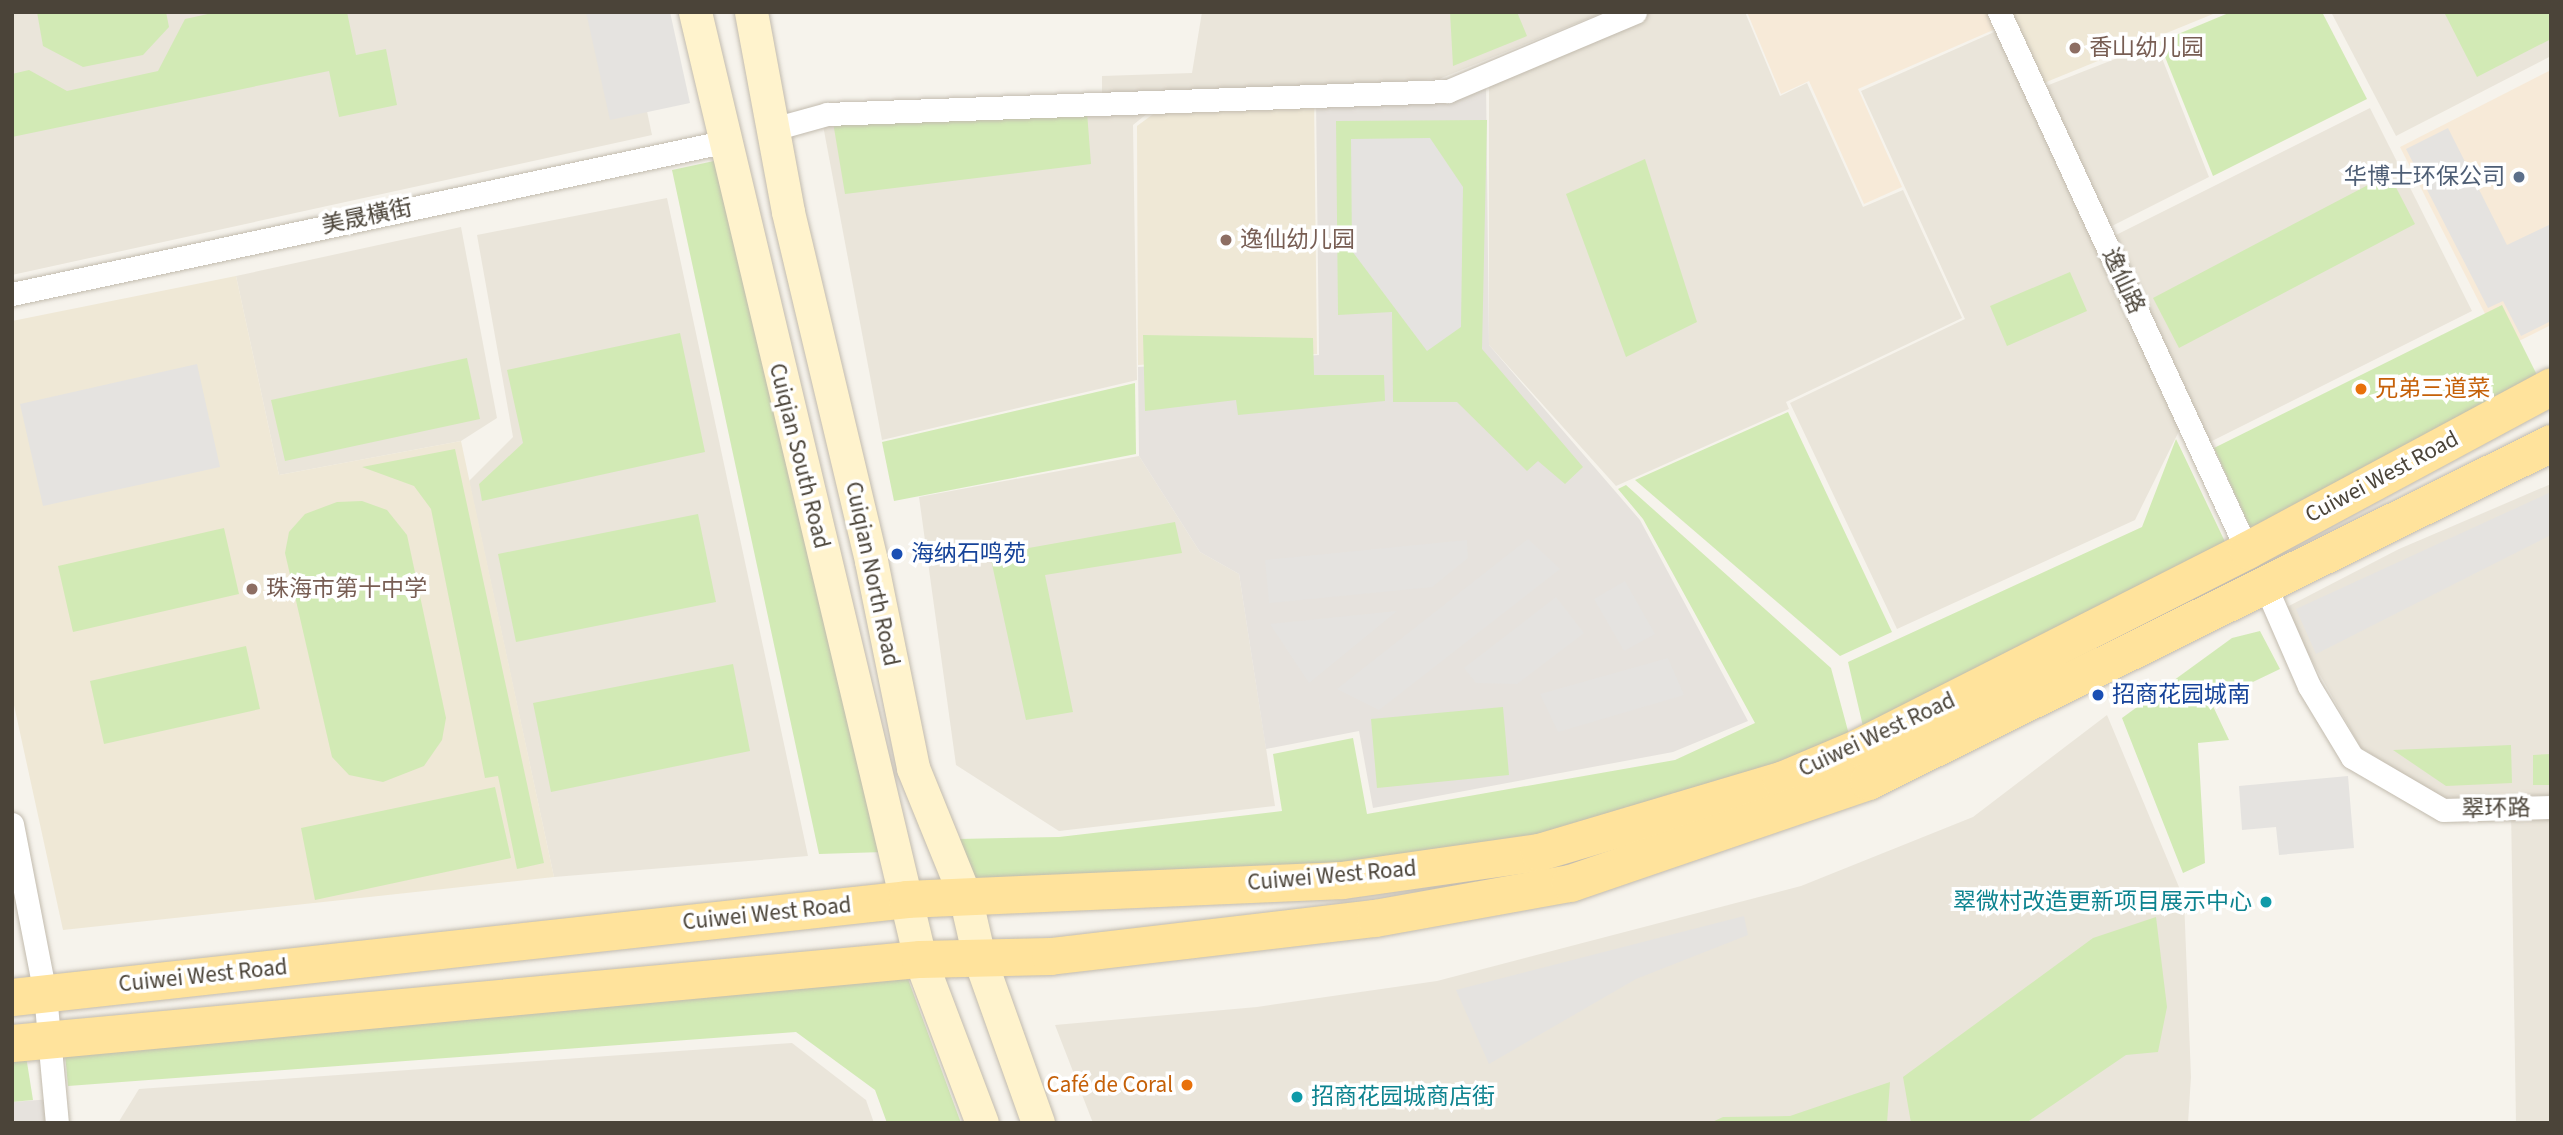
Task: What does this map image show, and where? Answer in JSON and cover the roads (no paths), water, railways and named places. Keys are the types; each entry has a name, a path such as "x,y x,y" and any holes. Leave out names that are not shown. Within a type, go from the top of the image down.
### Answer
{"main road":[{"name":"Cuiqian South Road","path":"695,12 723,142 920,959"},
{"name":"Cuiqian North Road","path":"751,12 773,129 912,768 965,896 979,957 1038,1123"},
{"name":"Cuiwei West Road","path":"29,995 907,899 1342,880 1539,852 1781,780 1859,747 2247,550 2551,386"},
{"name":"Cuiwei West Road","path":"30,1041 920,959 1050,956 1376,918 1583,879 1868,781 2551,443"},
{"path":"1157,888 1164,943"},
{"path":"920,959 982,1123"}],"street":[{"path":"773,129 827,114 1448,91 1636,12"},
{"name":"逸仙路","path":"1999,12 2247,550"},
{"name":"美晟橫街","path":"12,294 723,142"},
{"name":"翠环路","path":"2264,583 2309,686 2352,757 2443,810 2551,807"},
{"path":"12,824 29,995 30,1041 57,1123"}],"place":[{"name":"香山幼儿园","path":"2075,48"},
{"name":"华博士环保公司","path":"2519,177"},
{"name":"逸仙幼儿园","path":"1226,240"},
{"name":"兄弟三道菜","path":"2361,389"},
{"name":"海纳石鸣苑","path":"897,554"},
{"name":"珠海市第十中学","path":"252,589"},
{"name":"招商花园城南","path":"2098,695"},
{"name":"翠微村改造更新项目展示中心","path":"2266,902"},
{"name":"Café de Coral","path":"1187,1085"},
{"name":"招商花园城商店街","path":"1297,1097"}]}
